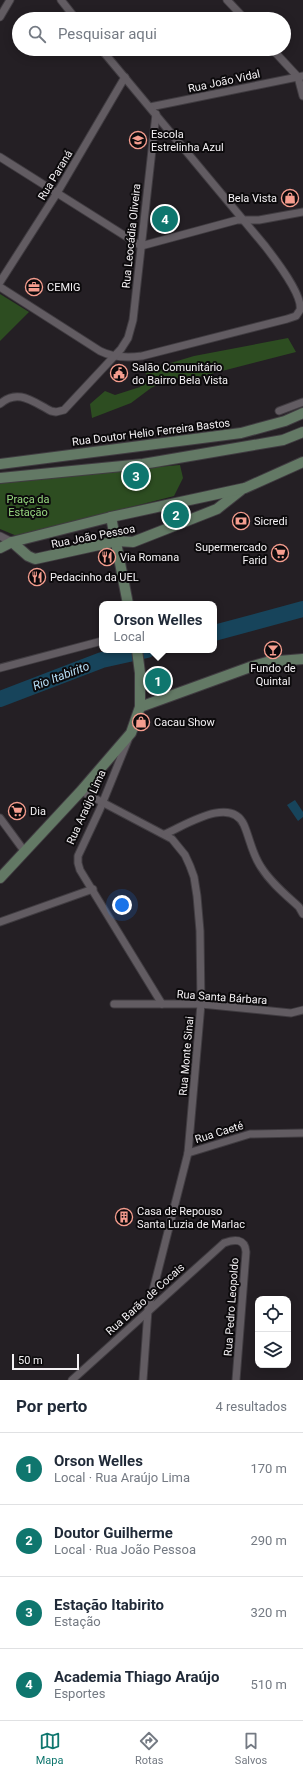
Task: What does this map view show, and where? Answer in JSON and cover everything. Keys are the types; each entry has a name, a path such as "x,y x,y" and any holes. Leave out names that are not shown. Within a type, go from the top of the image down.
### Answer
{"main road":[{"name":"Rua Doutor Helio Ferreira Bastos","path":"0,464 241,433 285,421 303,413"},
{"path":"0,478 143,464 283,440 303,432"},
{"path":"245,488 299,463 303,457"},
{"name":"Rua João Pessoa","path":"0,548 12,542 111,517 245,488"},
{"name":"Rua João Pessoa","path":"12,542 28,556 35,559 117,541 133,542 217,509 245,488"},
{"path":"111,517 117,541 127,601"},
{"name":"Rua Araújo Lima","path":"131,733 140,706 140,673 137,653"},
{"path":"140,706 253,666 267,662 303,659"},
{"path":"0,878 81,791 131,733"}],"street":[{"path":"0,17 10,0"},
{"path":"61,0 70,12"},
{"path":"227,0 238,12"},
{"path":"0,287 93,347 115,356 142,356 287,319 299,313 301,305 289,279 266,246 108,56"},
{"path":"279,56 300,76 303,96"},
{"name":"Rua João Vidal","path":"150,107 300,76"},
{"name":"Rua Paraná","path":"0,282 57,193 125,78"},
{"name":"Rua Leocádia Oliveira","path":"0,404 10,398 21,396 52,411 56,412 64,410 115,356 125,343 130,330 156,114"},
{"path":"0,157 141,246 237,220 259,220 303,212"},
{"path":"279,411 303,402"},
{"path":"0,536 12,542"},
{"path":"0,668 99,642"},
{"name":"Rua Araújo Lima","path":"131,733 78,856 78,863 80,870 162,1004"},
{"name":"Rua Monte Sinai","path":"81,791 103,801 172,839 185,855 194,877 200,931 201,1004 188,1153 148,1310 143,1380"},
{"path":"165,834 215,812 229,812 235,815 244,824 249,843 260,867 303,914"},
{"path":"0,818 25,852"},
{"path":"0,922 92,889"},
{"name":"Rua Santa Bárbara","path":"114,1004 201,1004 285,1013 303,1010"},
{"name":"Rua Caeté","path":"188,1153 250,1134 303,1133"},
{"name":"Rua Barão de Cocais","path":"72,1380 224,1243 237,1240"},
{"name":"Rua Pedro Leopoldo","path":"236,1380 246,1252 246,1247 242,1242 237,1240"}],"green space":[{"path":"0,294 29,312 0,341"},
{"path":"288,338 296,352 191,379 172,378 151,388 131,403 92,418 90,404 105,391 115,395 140,387 148,377 142,368 164,365 194,356"},
{"name":"Praça da Estação","path":"180,465 183,478 174,496 17,536 0,529 0,481"}],"water":[{"path":"295,800 303,812 303,817 298,821 287,805"}],"waterway":[{"name":"Rio Itabirito","path":"217,632 303,609"},
{"name":"Rio Itabirito","path":"0,699 102,660 134,653"}],"place":[{"name":"Escola Estrelinha Azul","path":"138,140"},
{"name":"Bela Vista","path":"290,198"},
{"name":"Academia Thiago Araújo","path":"165,219"},
{"name":"CEMIG","path":"34,287"},
{"name":"Salão Comunitário do Bairro Bela Vista","path":"119,373"},
{"name":"Estação Itabirito","path":"136,476"},
{"name":"Doutor Guilherme","path":"176,515"},
{"name":"Sicredi","path":"241,521"},
{"name":"Supermercado Farid","path":"280,553"},
{"name":"Via Romana","path":"107,557"},
{"name":"Pedacinho da UEL","path":"37,577"},
{"name":"Fundo de Quintal","path":"273,650"},
{"name":"Orson Welles","path":"158,681"},
{"name":"Cacau Show","path":"141,722"},
{"name":"Dia","path":"17,811"},
{"name":"Casa de Repouso Santa Luzia de Marlac","path":"124,1217"}]}
